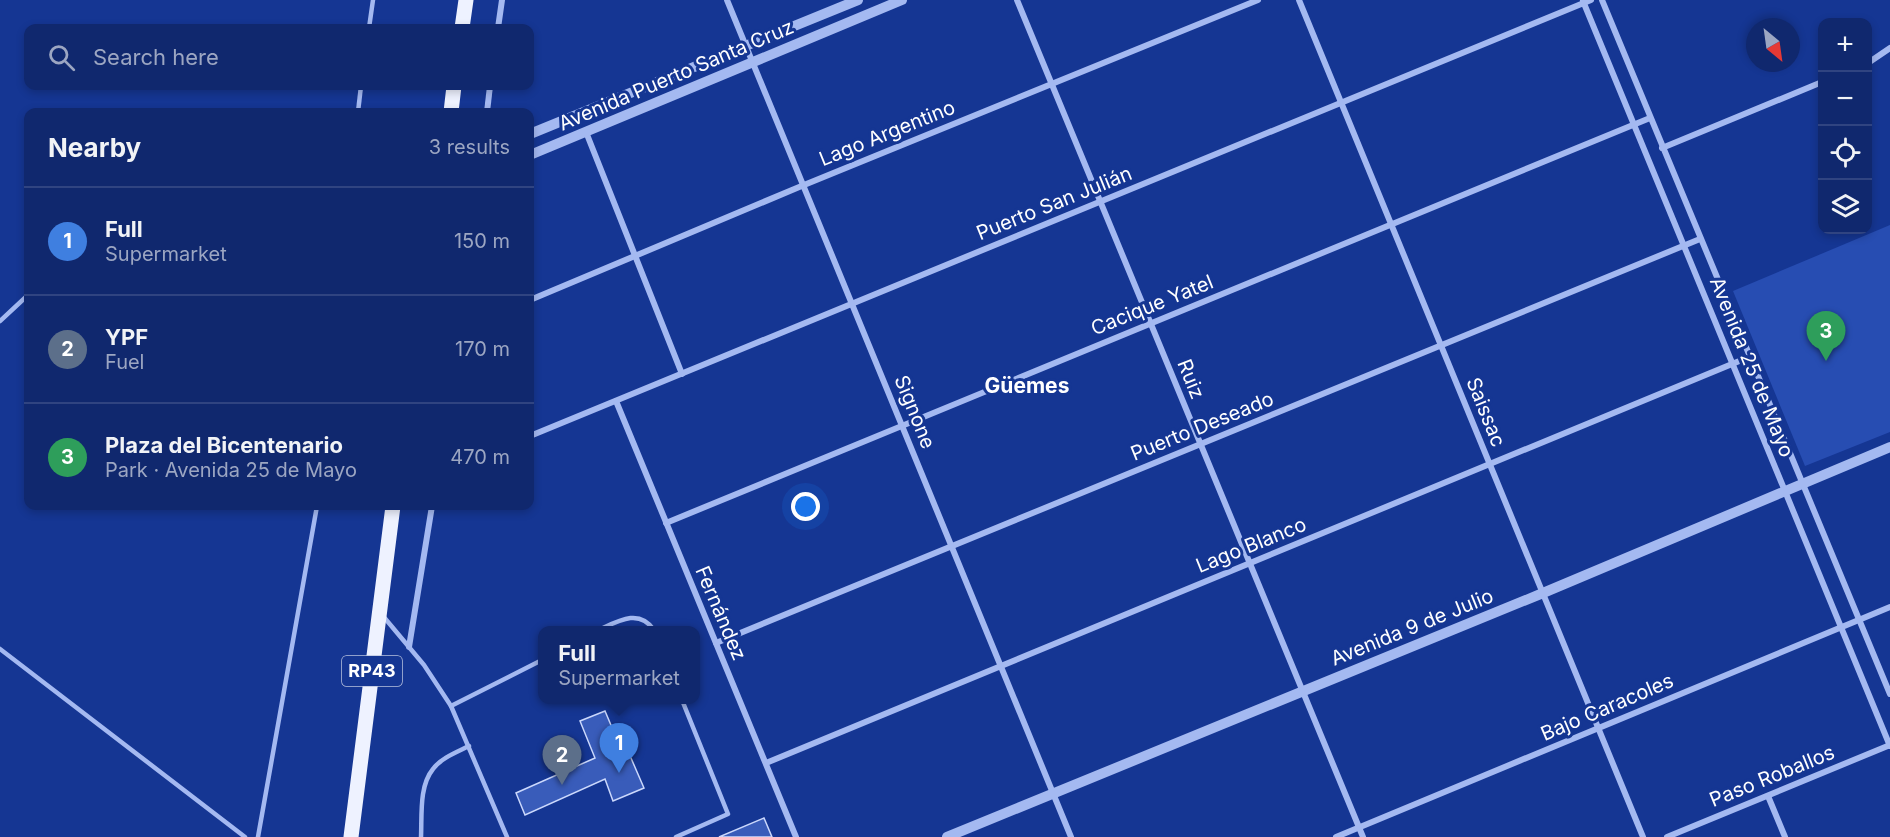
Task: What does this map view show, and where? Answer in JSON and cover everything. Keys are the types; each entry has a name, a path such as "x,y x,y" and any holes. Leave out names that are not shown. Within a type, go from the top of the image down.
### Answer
{"main road":[{"path":"463,24 466,0"},
{"path":"451,108 454,90"},
{"name":"RP43","path":"351,837 393,510"}],"street":[{"path":"499,24 502,0"},
{"name":"Signone","path":"728,0 1071,837"},
{"name":"Avenida Puerto Santa Cruz","path":"534,132 858,0"},
{"name":"Avenida Puerto Santa Cruz","path":"534,153 902,0"},
{"name":"Ruiz","path":"1017,0 1363,837"},
{"name":"Lago Argentino","path":"534,298 804,185 1258,0"},
{"name":"Saissac","path":"1299,0 1643,837"},
{"name":"Avenida 25 de Mayo","path":"1602,0 1890,694"},
{"name":"Puerto San Julián","path":"534,434 1586,1"},
{"name":"Avenida 25 de Mayo","path":"1586,1 1634,125 1890,746"},
{"path":"1872,60 1890,48"},
{"path":"1662,148 1818,84"},
{"path":"487,108 490,90"},
{"name":"Cacique Yatel","path":"666,523 1650,118"},
{"path":"586,132 682,374"},
{"name":"Puerto Deseado","path":"716,643 1700,240"},
{"name":"Lago Blanco","path":"766,763 1749,357"},
{"name":"Fernández","path":"616,401 796,837"},
{"name":"Avenida 9 de Julio","path":"948,837 1543,593 1890,447"},
{"path":"409,646 431,510"},
{"name":"Bajo Caracoles","path":"1336,837 1890,607"},
{"name":"Paso Roballos","path":"1667,837 1890,746"},
{"path":"1768,796 1785,837"}],"lane":[{"path":"370,24 373,0"},
{"path":"358,108 361,90"},
{"path":"0,321 24,299"},
{"path":"258,837 316,510"},
{"path":"380,612 439,685 451,706 507,837"},
{"path":"607,626 625,617 638,618 651,626"},
{"path":"0,649 245,837"},
{"path":"451,706 538,662"},
{"path":"676,837 729,814 684,704"},
{"path":"421,837 424,783 433,768 444,759 469,746"}],"shaded area":[{"path":"1890,225 1890,432 1805,466 1733,291"}],"building":[{"path":"605,711 616,737 621,735 644,788 613,801 605,779 525,815 516,793 595,758 580,721"},
{"path":"764,818 772,837 719,837"}],"place":[{"name":"Plaza del Bicentenario","path":"1826,361"},
{"name":"Full","path":"619,773"},
{"name":"YPF","path":"562,785"}],"district":[{"name":"Güemes","path":"1027,386"}]}
